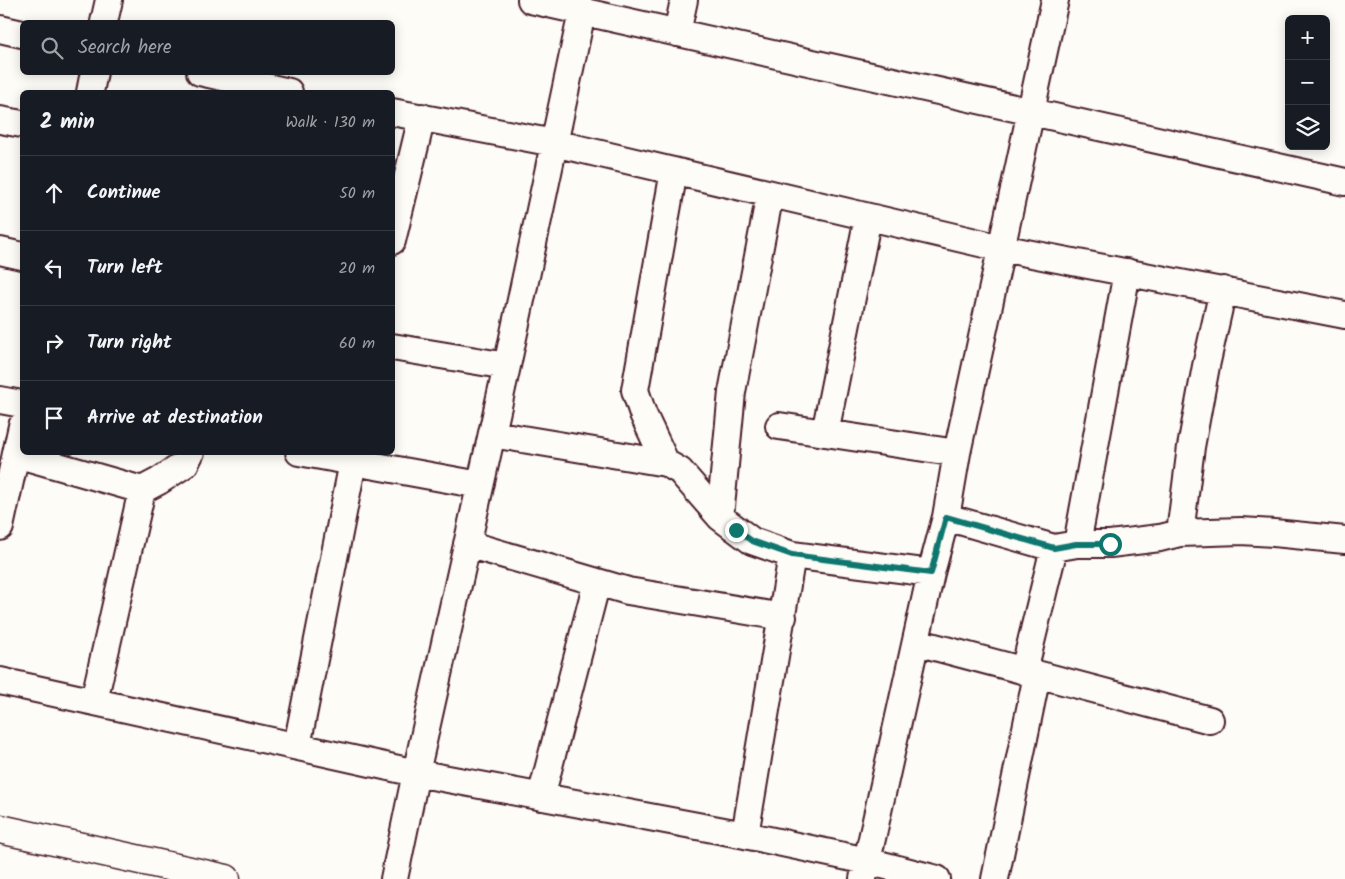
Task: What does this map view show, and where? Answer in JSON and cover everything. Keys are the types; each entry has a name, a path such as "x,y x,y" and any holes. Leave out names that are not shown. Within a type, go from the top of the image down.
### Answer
{"street":[{"path":"104,20 109,0"},
{"path":"677,33 684,0"},
{"path":"865,870 931,573 946,517 957,453 1055,0"},
{"path":"546,2 582,12 1345,182"},
{"path":"394,879 507,366 582,12"},
{"path":"0,29 20,34"},
{"path":"90,90 93,75"},
{"path":"206,75 228,86 269,90"},
{"path":"395,112 554,143 1001,248 1345,315"},
{"path":"395,229 422,117"},
{"path":"0,120 20,124"},
{"path":"666,463 634,390 674,171"},
{"path":"720,517 732,392 770,194"},
{"path":"826,433 868,217"},
{"path":"0,251 20,256"},
{"path":"995,879 1031,673 1065,546 1127,272"},
{"path":"1180,533 1191,447 1223,290"},
{"path":"395,347 507,366"},
{"path":"0,400 20,404"},
{"path":"779,426 957,453"},
{"path":"492,434 666,463 680,471 720,517 752,541 792,555 931,573"},
{"path":"0,527 20,435"},
{"path":"16,454 142,490 160,481 184,464 189,455"},
{"path":"315,455 480,485"},
{"path":"297,746 353,462"},
{"path":"94,701 142,490"},
{"path":"946,517 1065,546 1110,544 1160,538 1180,533 1241,531 1274,532 1345,540"},
{"path":"467,544 628,591 783,617"},
{"path":"745,835 792,555"},
{"path":"540,797 597,582"},
{"path":"916,642 1210,720"},
{"path":"0,681 416,773 745,835 865,870 937,879"},
{"path":"0,829 226,879"}],"route":[{"path":"736,530 752,541 792,555 931,573 946,517 1054,548 1076,544 1110,544"}]}
